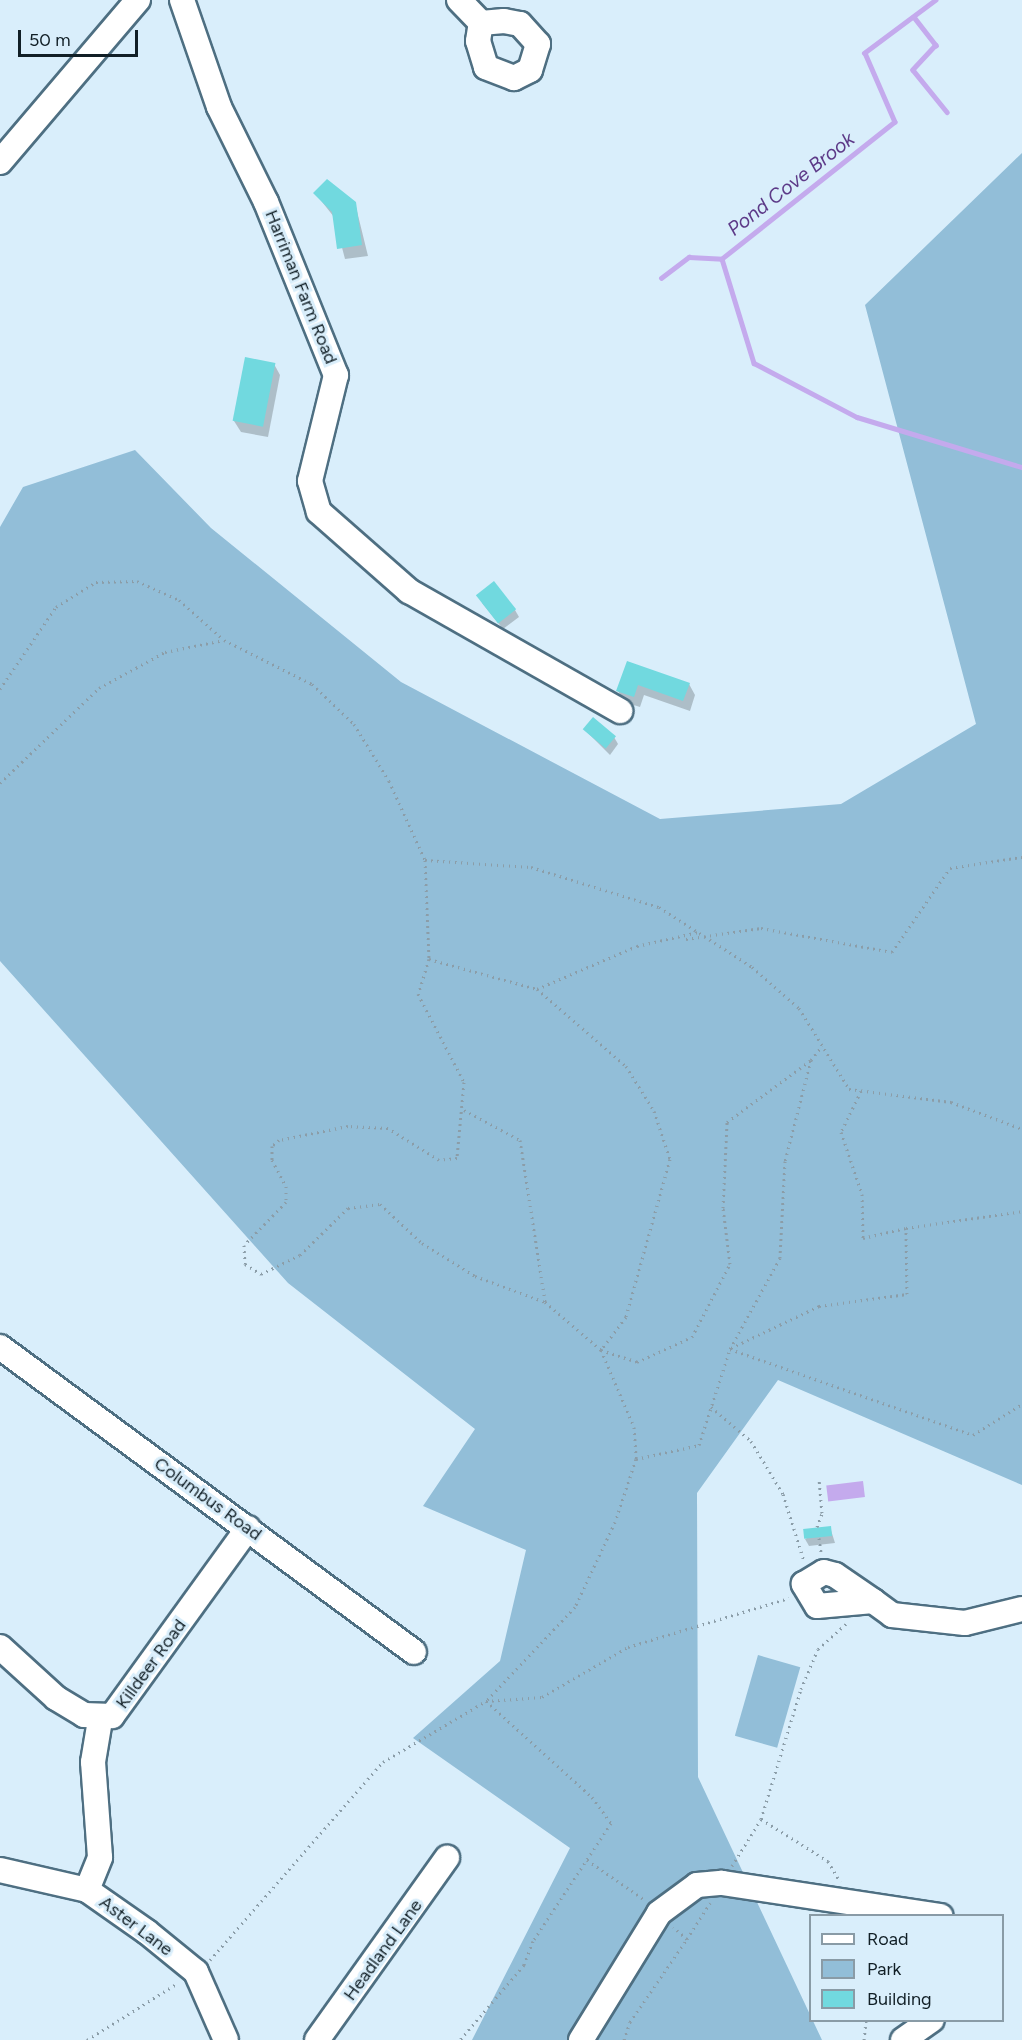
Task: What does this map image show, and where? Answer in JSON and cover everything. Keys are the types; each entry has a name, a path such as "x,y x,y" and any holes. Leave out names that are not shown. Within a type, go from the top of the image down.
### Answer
{"street":[{"path":"4,148 138,0"},
{"name":"Harriman Farm Road","path":"182,0 219,107 266,202 336,375 310,481 319,512 409,591 620,711"},
{"path":"459,0 481,23"},
{"name":"Columbus Road","path":"0,1347 414,1652"},
{"name":"Killdeer Road","path":"0,1647 56,1698 100,1720 123,1706 248,1528"},
{"path":"808,1585 817,1606 873,1601 892,1615 965,1623 1022,1609"},
{"path":"87,1890 100,1857 93,1762 100,1720"},
{"name":"Headland Lane","path":"317,2040 447,1858"},
{"name":"Aster Lane","path":"0,1870 87,1890 196,1972 226,2040"},
{"path":"580,2040 659,1913 697,1885 722,1883 928,1914"},
{"path":"903,2040 929,2022"}],"path":[{"path":"0,689 56,607 96,582 137,580 179,600 224,640 312,684 354,724 389,781 425,860 429,959 418,994 454,1055 464,1082 464,1110 457,1158 439,1160 388,1128 348,1126 279,1140 272,1146 272,1160 286,1186 286,1202 244,1245 245,1264 261,1274 300,1255 348,1208 380,1204 422,1243 475,1276 545,1302 601,1350 638,1362 692,1336 730,1264 723,1208 727,1122 811,1060 822,1046"},
{"path":"0,783 99,688 165,652 224,640"},
{"path":"537,989 637,946 761,928 892,952 950,868 1022,857"},
{"path":"425,860 531,867 659,907 752,967 800,1008 849,1089 951,1102 1022,1129"},
{"path":"686,939 698,932"},
{"path":"429,959 537,989 626,1066 654,1111 670,1159 626,1317 601,1350"},
{"path":"636,1459 699,1445 730,1349 780,1258 785,1161 811,1060"},
{"path":"861,1091 841,1132 862,1194 863,1238 906,1228 1022,1211"},
{"path":"464,1110 520,1140 545,1302"},
{"path":"730,1349 819,1305 907,1294 906,1228"},
{"path":"730,1349 973,1435 1022,1404"},
{"path":"87,2040 196,1972 383,1762 486,1701 575,1607 615,1522 636,1459 634,1427 618,1396 601,1350"},
{"path":"486,1701 542,1696 628,1647 808,1585 783,1494 751,1441 711,1407"},
{"path":"817,1527 822,1512 819,1479"},
{"path":"761,1820 805,1679 819,1648 849,1621"},
{"path":"460,2040 524,1965 533,1941 611,1823 592,1797 486,1701"},
{"path":"864,2040 866,2022"}],"green space":[{"path":"1022,153 1022,1485 778,1380 697,1493 698,1777 809,2012 809,2022 814,2022 822,2040 472,2040 570,1848 413,1738 500,1661 526,1550 423,1506 475,1429 288,1283 0,961 0,527 23,487 135,450 211,528 401,682 660,819 841,804 976,724 865,305"},
{"path":"758,1655 800,1667 777,1748 735,1736"}],"shaded area":[{"path":"863,1481 865,1497 828,1501 826,1486"}],"building":[{"path":"327,179 356,202 362,245 337,249 332,212 313,193"},
{"path":"245,357 275,363 263,427 233,421"},
{"path":"494,581 516,609 498,624 476,595"},
{"path":"627,661 690,683 683,701 638,685 634,697 616,691"},
{"path":"593,717 616,736 606,749 583,729"},
{"path":"831,1526 832,1536 804,1539 803,1529"}],"waterway":[{"name":"Pond Cove Brook","path":"936,0 865,53 895,122 722,259 754,363 857,417 1022,467"},
{"path":"914,17 936,45 913,70 947,112"},
{"path":"661,278 689,257 722,259"}]}
